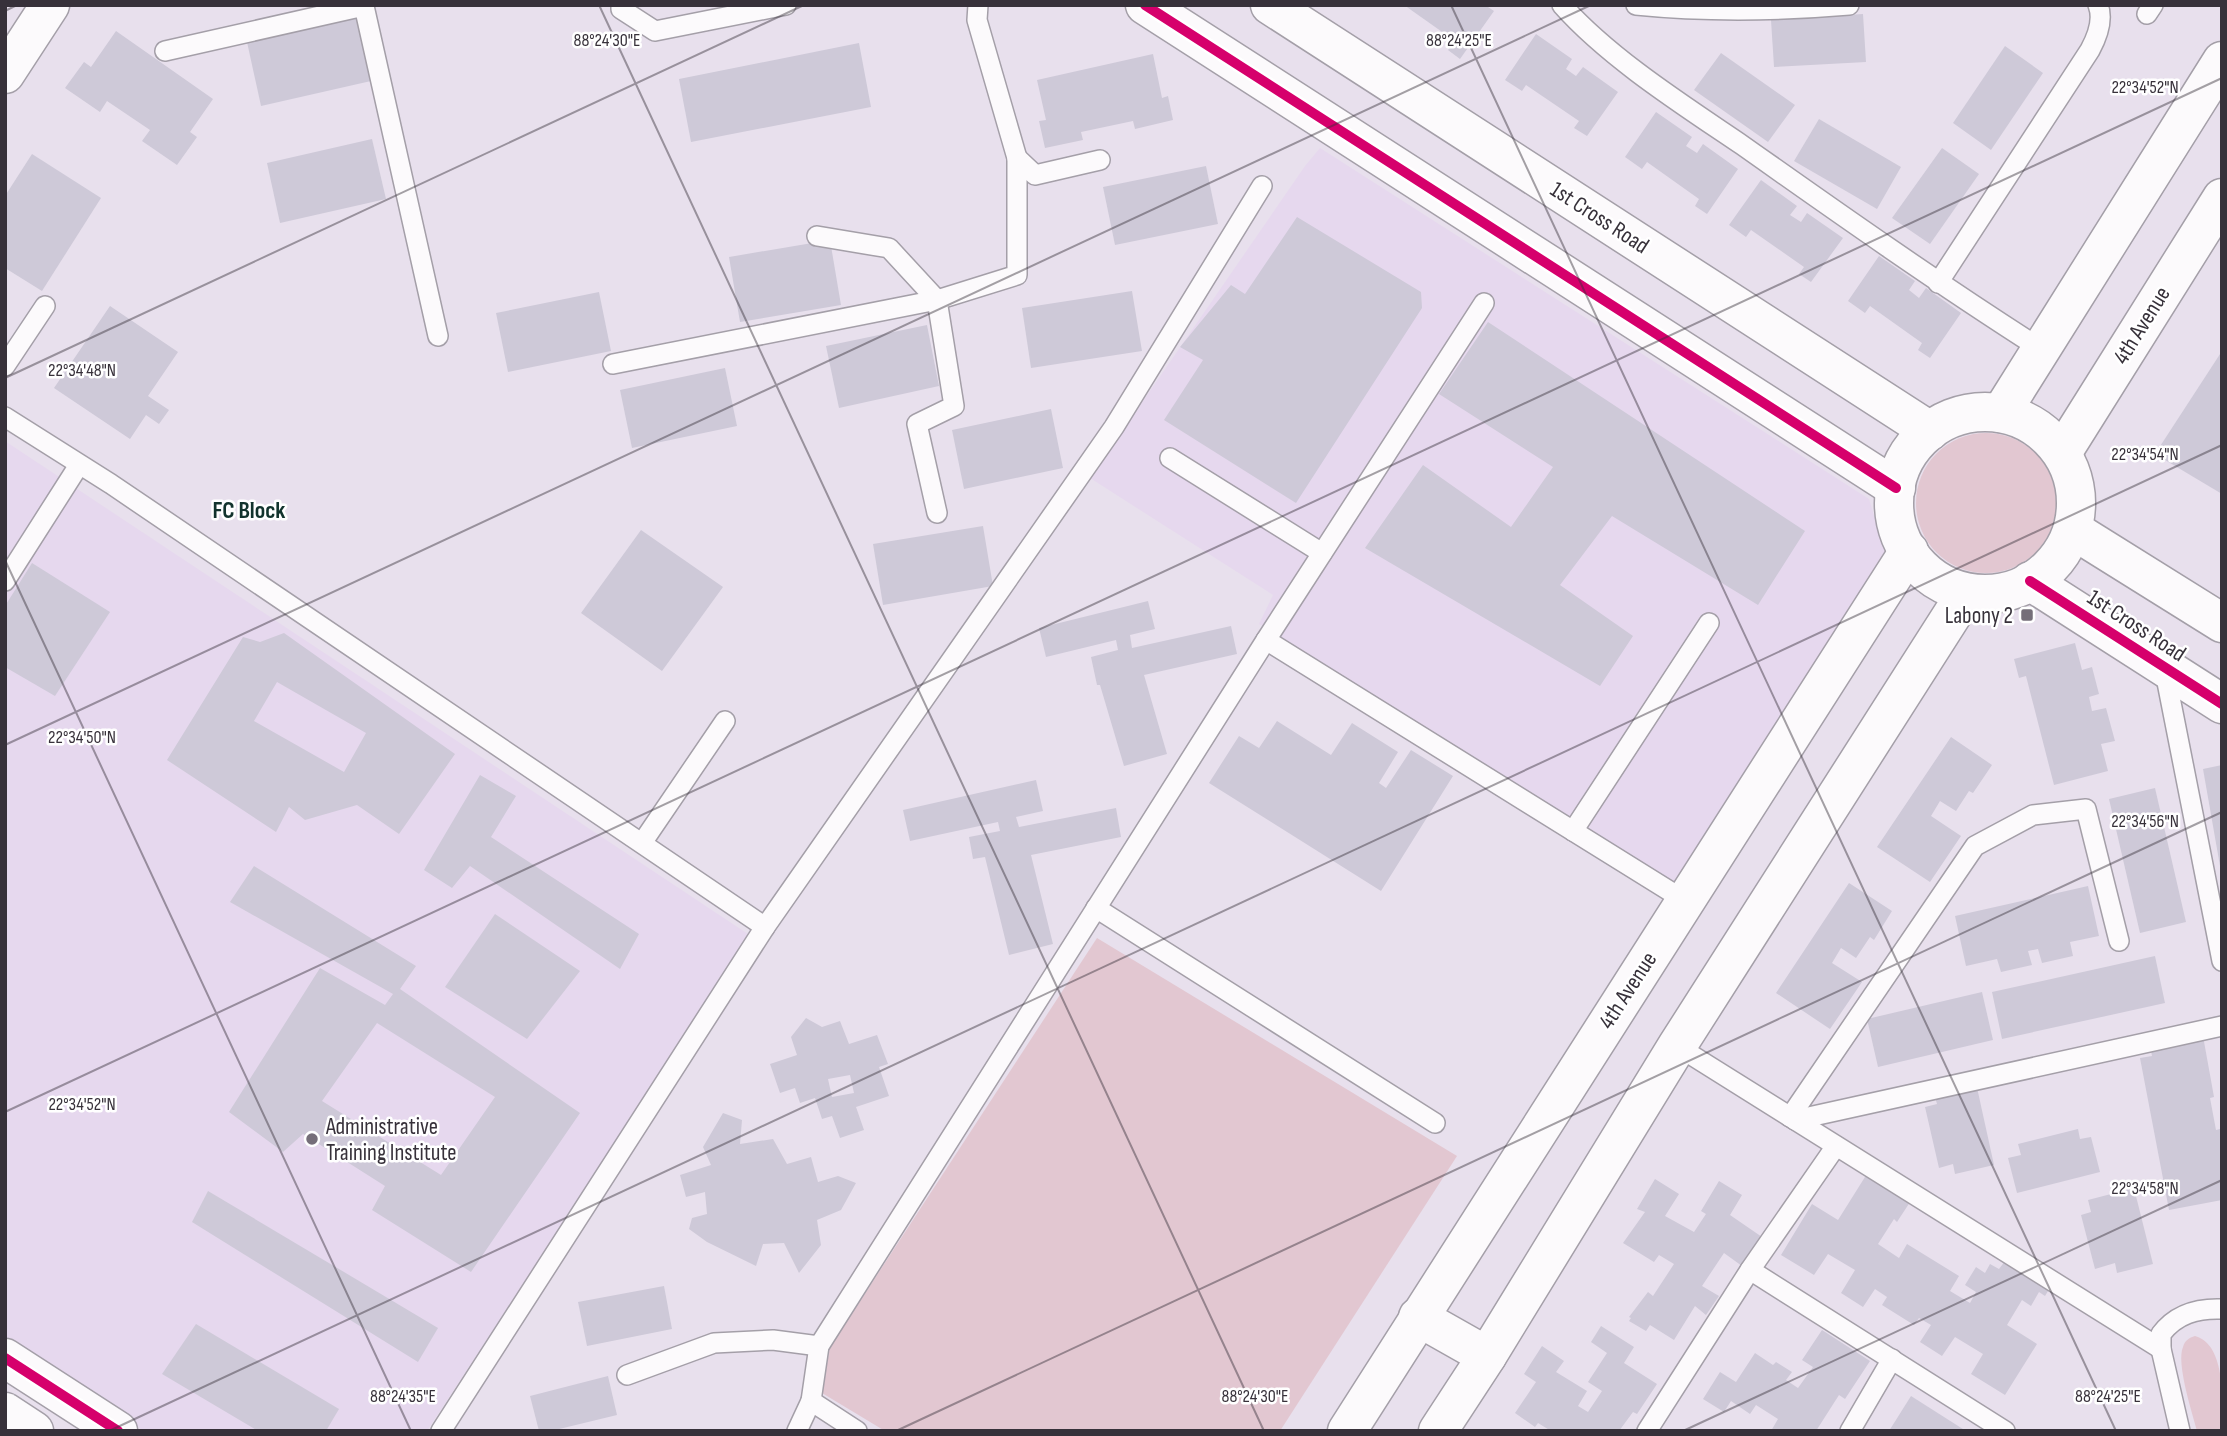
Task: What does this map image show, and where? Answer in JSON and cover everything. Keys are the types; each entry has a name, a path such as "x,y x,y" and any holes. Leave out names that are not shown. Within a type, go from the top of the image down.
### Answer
{"main road":[{"path":"5,74 50,5"},
{"path":"1145,5 1896,488"},
{"name":"1st Cross Road","path":"1270,5 1930,430"},
{"path":"2001,413 2222,61"},
{"name":"4th Avenue","path":"2062,453 2222,198"},
{"path":"1986,411 2018,416 2050,437 2069,463 2077,494 2073,530 2061,554 2042,574 2014,590 1982,594 1952,590 1924,571 1903,543 1894,512 1896,488 1896,480 1909,451 1930,430 1955,416 1986,411"},
{"name":"1st Cross Road","path":"2073,530 2222,623"},
{"name":"4th Avenue","path":"1347,1431 1909,551"},
{"name":"1st Cross Road","path":"2030,581 2222,704"},
{"path":"1438,1431 1677,1046 1966,593"},
{"path":"1418,1317 1487,1356"},
{"path":"5,1358 118,1431"},
{"path":"5,1412 34,1431"}],"lane":[{"path":"621,5 621,9 655,31 786,5"},
{"path":"614,364 937,300 1017,275 1017,158 977,20 978,5"},
{"path":"1562,5 1577,22 1653,84 1938,283 2041,349"},
{"path":"1636,5 1672,9 1797,9 1849,5"},
{"path":"1938,283 2090,50 2098,34 2098,5"},
{"path":"165,51 364,6 438,336"},
{"path":"1017,158 1035,174 1100,160"},
{"path":"441,1431 765,928 1114,427 1262,186"},
{"path":"817,236 889,248 937,300 954,406 917,424 937,513"},
{"path":"797,1431 811,1401 819,1346 1266,640 1484,303"},
{"path":"5,366 45,306"},
{"path":"5,417 765,928"},
{"path":"1170,458 1322,553"},
{"path":"5,581 79,465"},
{"path":"1573,831 1709,623"},
{"path":"1266,640 1684,900"},
{"path":"2164,667 2222,961"},
{"path":"642,844 725,721"},
{"path":"1793,1118 1975,846 2021,821 2033,815 2086,809 2119,941"},
{"path":"1096,908 1435,1124"},
{"path":"1793,1118 2222,1026"},
{"path":"1677,1046 2161,1349"},
{"path":"1647,1431 1750,1270 1836,1146"},
{"path":"1750,1270 2005,1431"},
{"path":"2180,1431 2161,1349 2161,1334 2175,1319 2205,1308 2222,1309"},
{"path":"628,1375 714,1343 773,1340 819,1346"},
{"path":"1850,1431 1892,1359"},
{"path":"811,1401 857,1431"}],"shaded area":[{"path":"1320,148 1869,499 1887,558 1680,886 1259,624 1273,595 1090,478"},
{"path":"1986,433 2013,439 2035,454 2050,476 2056,503 2050,530 2035,552 2013,567 1986,573 1959,567 1937,552 1922,530 1916,503 1922,476 1937,454 1959,439"},
{"name":"Administrative Training Institute","path":"5,441 751,936 427,1431 144,1431 5,1342"},
{"path":"1097,938 1457,1156 1280,1431 885,1431 822,1393 830,1347"},
{"path":"2195,1336 2213,1351 2218,1363 2222,1391 2222,1431 2197,1431 2181,1354 2184,1345"}],"building":[{"path":"1404,5 1485,5 1494,11 1460,59 1448,50 1455,41"},
{"path":"1863,14 1866,62 1774,67 1771,20"},
{"path":"357,17 371,81 261,106 247,42"},
{"path":"116,31 213,99 190,132 197,137 177,165 142,141 150,130 107,101 100,112 65,88 84,62 91,67"},
{"path":"1536,34 1572,59 1566,69 1576,76 1583,67 1618,92 1587,136 1574,128 1579,121 1526,85 1522,91 1505,80"},
{"path":"859,43 871,107 691,142 679,79"},
{"path":"2005,46 2043,73 1991,150 1953,123"},
{"path":"1721,53 1795,105 1768,142 1694,90"},
{"path":"1153,54 1162,98 1168,96 1173,120 1135,129 1133,121 1081,132 1083,140 1045,148 1039,121 1046,120 1037,80"},
{"path":"1656,112 1692,137 1686,146 1697,153 1703,144 1738,169 1707,214 1695,206 1699,199 1647,162 1642,169 1625,157"},
{"path":"1819,119 1901,167 1877,209 1794,161"},
{"path":"372,139 386,199 280,223 267,163"},
{"path":"1942,148 1979,174 1930,244 1892,218"},
{"path":"32,154 101,198 42,291 5,268 5,196"},
{"path":"1206,166 1218,224 1115,245 1103,187"},
{"path":"1761,180 1797,206 1790,215 1801,222 1807,213 1843,238 1811,282 1799,274 1804,267 1751,230 1746,237 1729,225"},
{"path":"1297,217 1421,292 1422,308 1296,503 1164,420 1203,360 1180,347 1231,285 1245,294"},
{"path":"830,240 841,305 740,322 729,257"},
{"path":"1879,256 1915,281 1909,290 1919,298 1926,288 1961,313 1930,358 1918,350 1922,343 1870,306 1865,313 1848,301"},
{"path":"1132,291 1142,351 1031,368 1022,308"},
{"path":"599,292 611,351 508,372 496,313"},
{"path":"110,306 178,352 148,396 169,410 159,424 146,415 130,439 54,388"},
{"path":"1488,322 1805,531 1758,605 1612,516 1560,585 1633,636 1600,686 1365,548 1423,465 1511,527 1553,467 1439,394"},
{"path":"927,325 939,386 839,408 826,346"},
{"path":"2222,351 2222,494 2155,454"},
{"path":"725,368 737,426 632,448 620,390"},
{"path":"1051,409 1063,468 964,489 952,430"},
{"path":"983,526 993,586 883,605 873,544"},
{"path":"641,530 723,587 662,671 581,613"},
{"path":"32,563 110,612 55,696 5,667 5,606"},
{"path":"1148,601 1155,629 1130,635 1132,648 1231,626 1237,654 1144,675 1167,754 1124,766 1100,685 1097,685 1091,657 1118,650 1116,640 1046,657 1039,628"},
{"path":"284,633 455,754 399,834 357,805 305,820 289,807 276,832 167,760 243,637 260,642","holes":["277,682 366,733 344,772 254,721"]},
{"path":"2075,643 2082,670 2092,667 2099,694 2089,697 2092,711 2106,708 2115,741 2101,744 2108,771 2054,785 2026,676 2019,678 2014,659"},
{"path":"1277,721 1331,755 1352,723 1398,752 1379,783 1386,788 1411,750 1453,776 1381,891 1209,783 1239,736 1259,748"},
{"path":"1951,737 1992,765 1973,793 1969,791 1956,811 1940,801 1931,816 1961,836 1930,882 1877,847"},
{"path":"2222,765 2222,866 2220,866 2203,769"},
{"path":"480,775 516,796 491,837 639,934 620,969 470,866 452,888 424,870"},
{"path":"1036,780 1043,811 1016,817 1019,827 1116,808 1121,837 1031,855 1053,944 1009,955 985,857 973,859 969,837 1000,831 998,822 910,841 903,810"},
{"path":"2155,788 2186,922 2140,933 2109,799"},
{"path":"254,866 416,966 400,989 580,1113 471,1272 372,1210 385,1186 303,1134 283,1152 229,1112 320,968 385,1005 393,994 230,902","holes":["377,1023 495,1097 441,1175 322,1101"]},
{"path":"1849,883 1892,911 1874,940 1870,937 1856,958 1841,948 1832,963 1862,982 1830,1029 1776,993"},
{"path":"2088,886 2099,936 2070,942 2073,956 2042,963 2038,949 2028,951 2032,965 2001,972 1997,959 1966,966 1955,916"},
{"path":"495,914 580,971 527,1039 445,987"},
{"path":"2155,956 2165,1003 2002,1039 1992,992"},
{"path":"1982,992 1993,1040 1878,1067 1867,1019"},
{"path":"806,1018 822,1027 840,1021 849,1044 877,1035 888,1064 879,1067 889,1096 856,1107 864,1130 840,1138 832,1116 822,1119 815,1098 800,1103 795,1088 780,1093 770,1064 797,1055 791,1037","holes":["850,1075 854,1093 832,1097 828,1079"]},
{"path":"2203,1036 2214,1097 2210,1098 2216,1130 2220,1129 2222,1136 2222,1200 2169,1210 2140,1058 2152,1056 2150,1046"},
{"path":"1976,1083 1994,1165 1955,1174 1953,1164 1939,1168 1925,1107 1937,1104 1934,1093"},
{"path":"723,1113 742,1120 740,1144 773,1139 787,1164 811,1157 818,1182 838,1176 856,1183 841,1210 817,1220 821,1245 799,1273 784,1243 763,1244 756,1266 707,1242 689,1229 692,1218 707,1214 705,1192 686,1197 680,1175 711,1165 703,1147"},
{"path":"2078,1129 2080,1139 2091,1137 2100,1172 2017,1193 2008,1158 2021,1155 2018,1144"},
{"path":"1870,1169 1914,1196 1897,1222 1894,1219 1878,1244 1899,1258 1907,1244 1959,1276 1950,1291 1970,1303 1976,1292 1965,1285 1976,1267 1985,1273 1990,1264 1999,1269 2005,1261 2053,1283 2045,1296 2039,1292 2031,1306 2022,1300 2007,1325 2037,1344 2005,1395 1971,1374 1983,1354 1955,1337 1942,1356 1920,1342 1931,1325 1919,1318 1914,1325 1882,1305 1887,1297 1875,1289 1863,1307 1841,1293 1855,1270 1828,1254 1814,1275 1781,1255 1812,1204 1838,1220"},
{"path":"1655,1179 1679,1194 1665,1216 1694,1232 1706,1214 1701,1211 1719,1181 1742,1195 1730,1215 1762,1237 1742,1266 1724,1253 1702,1286 1719,1296 1706,1315 1695,1306 1674,1340 1650,1325 1646,1331 1629,1321 1629,1317 1648,1292 1653,1296 1674,1264 1659,1255 1654,1262 1623,1243 1645,1212 1637,1209"},
{"path":"2134,1188 2153,1264 2117,1273 2115,1263 2095,1269 2081,1215 2091,1212 2088,1200"},
{"path":"208,1191 438,1328 418,1362 192,1222"},
{"path":"664,1286 672,1329 587,1346 578,1302"},
{"path":"196,1324 339,1409 326,1431 258,1431 162,1374"},
{"path":"1601,1326 1634,1347 1624,1363 1657,1384 1637,1414 1633,1412 1619,1431 1551,1431 1538,1423 1535,1427 1515,1413 1536,1382 1524,1374 1542,1346 1564,1361 1556,1372 1587,1391 1578,1406 1588,1412 1602,1391 1588,1382 1607,1353 1591,1342"},
{"path":"1822,1330 1870,1361 1845,1399 1839,1395 1816,1431 1771,1431 1778,1419 1756,1405 1750,1414 1731,1401 1724,1412 1703,1399 1720,1372 1736,1382 1755,1353 1773,1365 1776,1362 1792,1372 1786,1380 1798,1388 1813,1367 1802,1360"},
{"path":"608,1376 617,1415 551,1431 539,1431 530,1396"},
{"path":"1911,1396 1966,1431 1889,1431"}],"cycle path":[{"path":"1145,5 1896,488"},
{"path":"2030,581 2222,704"},
{"path":"5,1358 118,1431"}],"place":[{"name":"Labony 2","path":"2027,615"},
{"name":"Administrative Training Institute","path":"312,1139"}],"district":[{"name":"FC Block","path":"249,510"}]}
